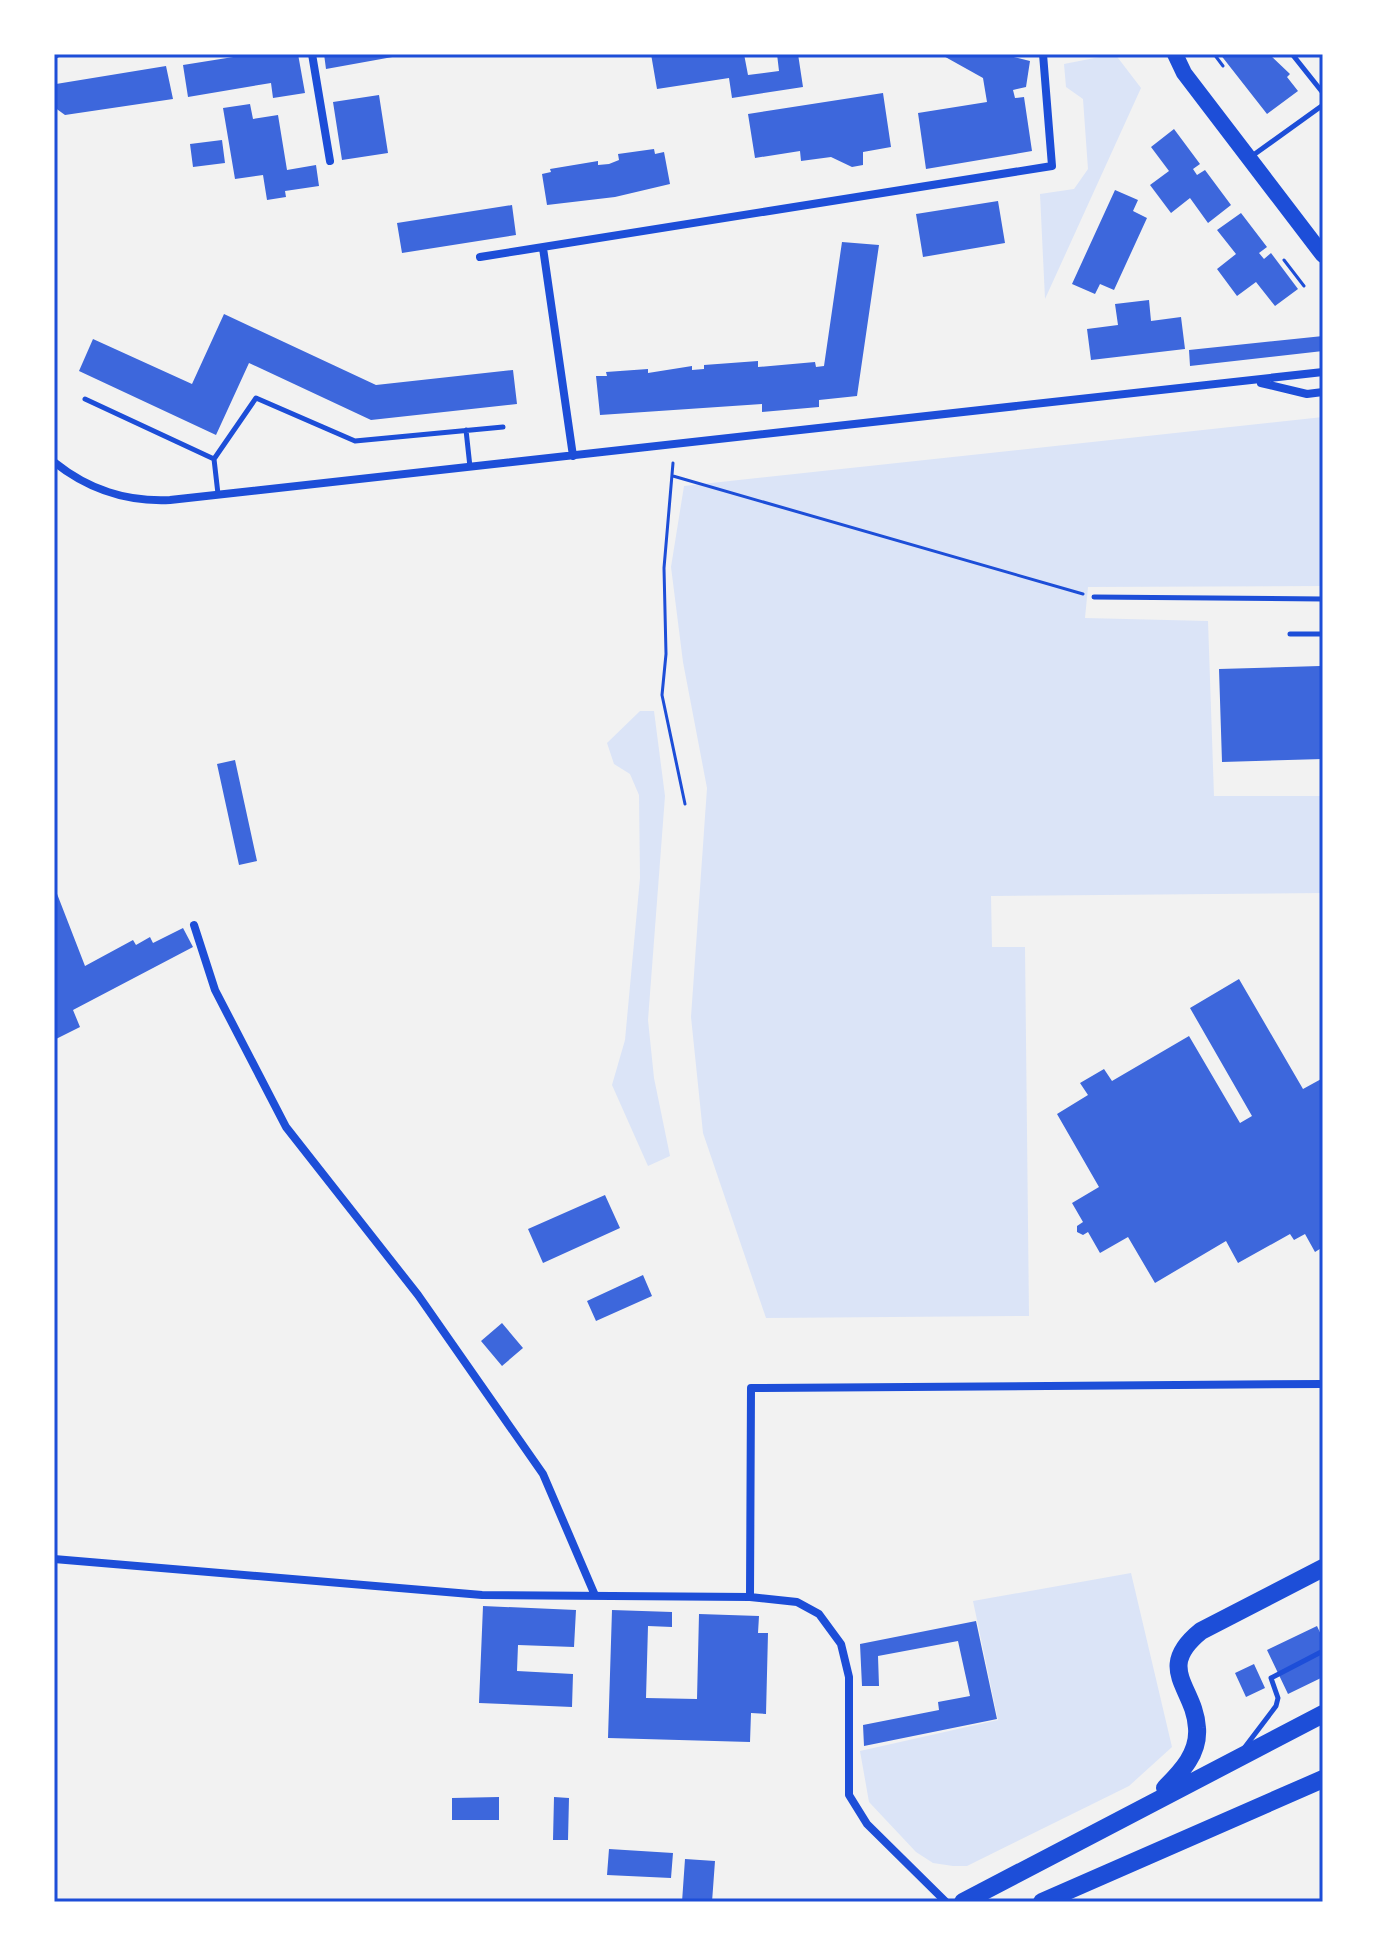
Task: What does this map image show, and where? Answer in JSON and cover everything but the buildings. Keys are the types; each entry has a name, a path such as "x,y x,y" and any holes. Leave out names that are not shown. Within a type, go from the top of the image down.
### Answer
{"main road":[{"path":"1163,54 1184,73 1323,255"},
{"path":"1175,54 1184,73"},
{"path":"1151,1802 1186,1767 1196,1741 1194,1715 1179,1683 1178,1669 1181,1654 1189,1641 1201,1631 1323,1568"},
{"path":"963,1902 1323,1714"},
{"path":"1042,1902 1323,1779"}],"street":[{"path":"312,54 330,161"},
{"path":"480,257 1052,166 1043,54"},
{"path":"543,248 573,456"},
{"path":"54,462 94,488 129,499 170,500 1323,372"},
{"path":"1253,381 1307,394 1323,392"},
{"path":"194,925 215,990 286,1127 418,1295 543,1474 594,1593"},
{"path":"750,1597 751,1388 1323,1384"},
{"path":"54,1559 482,1595 594,1593 750,1597 797,1602 819,1614 841,1644 849,1677 849,1795 867,1824 946,1902"}],"lane":[{"path":"1292,54 1323,93"},
{"path":"1250,158 1323,105"},
{"path":"218,495 214,459 256,398 355,441 503,427"},
{"path":"85,399 214,459"},
{"path":"466,430 470,467"},
{"path":"1094,597 1323,599"},
{"path":"1290,634 1323,634"},
{"path":"1238,1757 1276,1706 1278,1698 1271,1678 1323,1651"}],"path":[{"path":"1214,54 1223,66"},
{"path":"1284,260 1304,286"},
{"path":"673,463 664,568 666,654 662,695 685,804"},
{"path":"673,476 1094,597"}],"shaded area":[{"path":"1115,54 1141,88 1045,299 1040,194 1074,189 1088,169 1083,99 1066,87 1064,64"},
{"path":"1323,417 1323,586 1088,587 1085,618 1208,621 1214,796 1323,796 1323,893 991,896 992,947 1025,947 1029,1316 766,1318 703,1133 691,1017 707,788 683,662 671,567 684,486"},
{"path":"640,711 654,711 665,796 648,1020 654,1078 670,1156 648,1166 612,1085 625,1040 640,878 639,795 630,774 614,764 607,743"},
{"path":"1131,1573 1172,1747 1129,1786 967,1866 933,1863 916,1852 869,1802 860,1751 998,1720 973,1601"}]}
